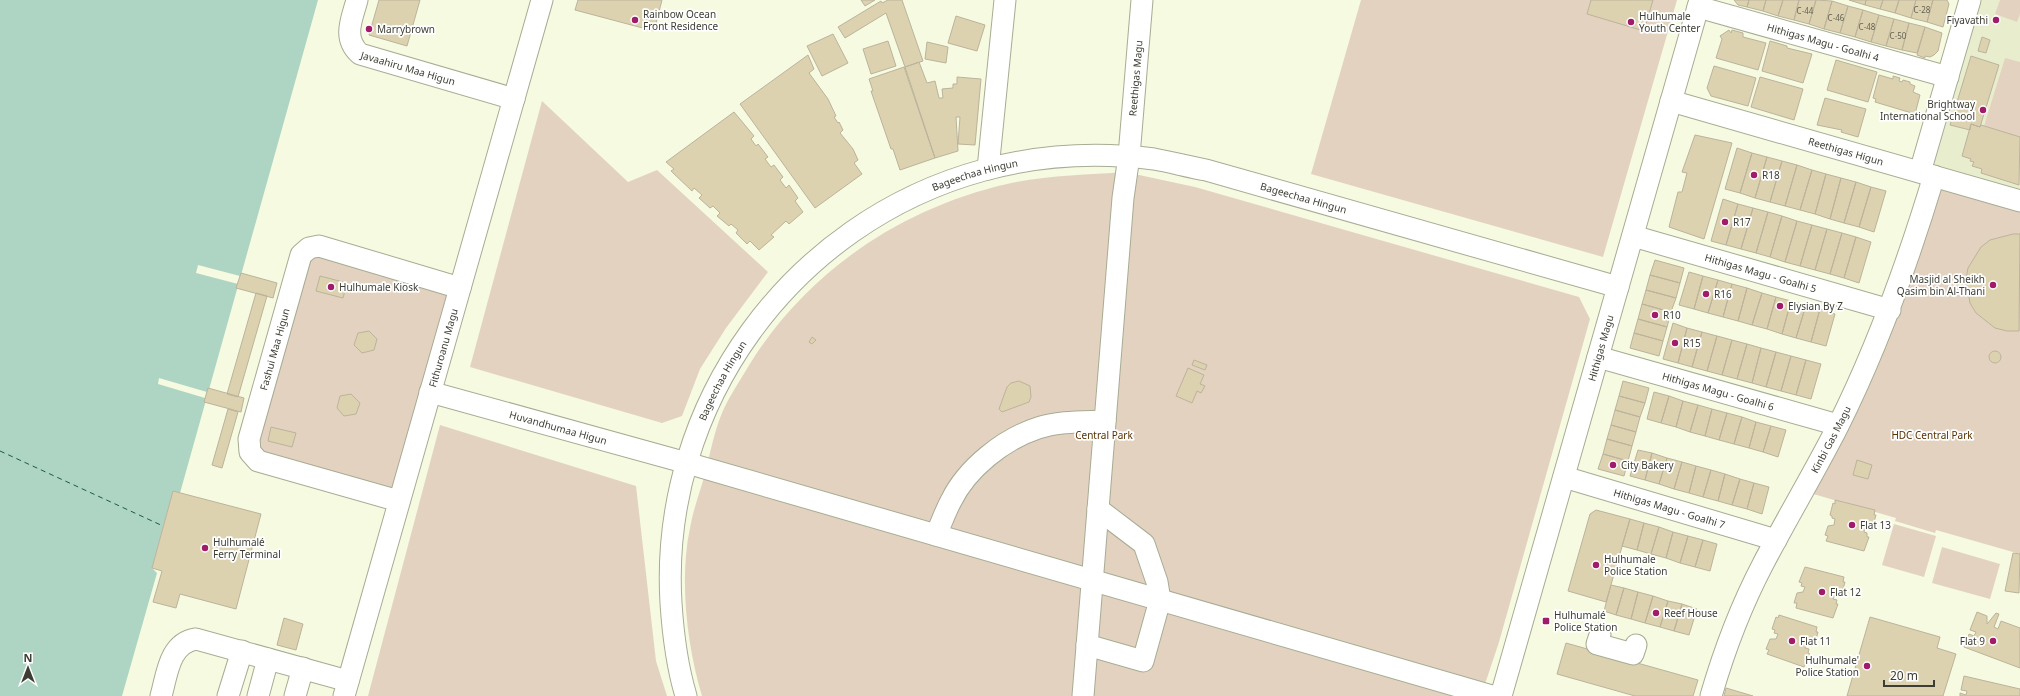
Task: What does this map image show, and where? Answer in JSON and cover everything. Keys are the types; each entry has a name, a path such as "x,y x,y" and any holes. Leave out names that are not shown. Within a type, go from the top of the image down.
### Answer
{"street":[{"name":"Javaahiru Maa Higun","path":"357,0 349,34 352,45 360,54 514,99"},
{"name":"Fithuroanu Magu","path":"346,689 542,0"},
{"path":"988,169 1005,0"},
{"name":"Reethigas Magu","path":"1083,696 1123,198 1129,156 1142,0"},
{"name":"Kinbi Gas Magu","path":"1711,696 1730,637 1748,594 1838,425 1867,364 1890,310 1904,271 1948,77 1970,0"},
{"name":"Hithigas Magu - Goalhi 4","path":"1699,4 1948,77"},
{"name":"Hithigas Magu","path":"1501,696 1699,4"},
{"name":"Reethigas Higun","path":"1671,101 2020,201"},
{"name":"Bageechaa Hingun","path":"686,696 676,649 670,586 674,519 687,463 706,408 733,357 749,331 792,282 827,250 877,215 936,186 988,169 1048,158 1083,155 1129,156 1206,170 1618,287"},
{"name":"Hithigas Magu - Goalhi 5","path":"1633,236 1890,310"},
{"name":"Fashui Maa Higun","path":"399,501 258,461 250,452 249,440 301,255 305,250 314,246 319,246 460,288"},
{"name":"Hithigas Magu - Goalhi 6","path":"1598,357 1838,425"},
{"name":"Huvandhumaa Higun","path":"430,392 687,463 1492,696"},
{"path":"936,535 951,500 989,455 1004,444 1039,428 1064,423 1105,420"},
{"name":"Hithigas Magu - Goalhi 7","path":"1564,477 1776,540"},
{"path":"1087,645 1143,661 1160,600 1157,582 1144,544 1098,509"},
{"path":"1600,635 1597,644 1633,654 1636,645"},
{"path":"161,696 173,654 181,645 192,640 200,640 303,668 346,689"},
{"path":"176,696 192,640"},
{"path":"228,696 242,651"},
{"path":"258,696 273,660"},
{"path":"267,696 273,660"},
{"path":"295,696 303,668"},
{"path":"284,696 284,694 291,696"}],"shaded area":[{"path":"0,0 318,0 180,493 173,491 152,568 157,573 122,696 0,696"},
{"name":"Brightway International School","path":"1979,0 2020,0 2020,190 1930,166"}],"green space":[{"path":"1361,0 1677,0 1603,257 1311,174"},
{"path":"2000,0 2020,0 2020,14 2017,22 1995,14"},
{"path":"2005,58 2020,62 2020,137 1984,126"},
{"path":"542,101 628,182 657,170 768,272 726,328 700,369 682,416 662,423 470,367"},
{"name":"Central Park","path":"1125,172 1195,187 1579,297 1590,319 1499,642 1481,696 702,696 692,656 686,612 685,569 690,528 719,420 736,387 768,337 795,305 824,276 856,251 891,229 928,210 967,195 1022,181 1051,177"},
{"name":"HDC Central Park","path":"1934,176 2020,201 2020,554 1936,530 1935,533 1895,521 1896,518 1803,491"},
{"path":"305,250 460,288 399,501 258,461 249,439"},
{"path":"440,425 636,486 656,661 667,696 368,696"},
{"path":"1894,524 1936,536 1924,577 1882,565"},
{"path":"1942,547 2000,564 1990,599 1932,583"}],"pier":[{"path":"198,265 240,276 238,284 196,273"},
{"path":"159,378 207,392 205,398 158,384"}],"building":[{"path":"379,0 420,0 407,46 369,35"},
{"name":"Rainbow Ocean Front Residence","path":"578,0 662,0 654,31 575,10"},
{"path":"861,0 875,0 865,6"},
{"path":"888,0 902,0 923,61 905,67 886,13 845,38 838,27 881,1 882,3"},
{"name":"Hulhumale Youth Center","path":"1591,0 1653,0 1644,31 1587,14"},
{"path":"1734,0 1749,0 1747,7 1738,5"},
{"path":"1749,0 1766,0 1763,11 1747,7"},
{"path":"1766,0 1783,0 1778,16 1763,11"},
{"path":"1783,0 1799,0 1794,20 1778,16"},
{"path":"1799,0 1816,0 1809,24 1794,20"},
{"path":"1816,0 1832,1 1824,29 1809,24"},
{"path":"1849,0 1866,0 1865,5"},
{"path":"1866,0 1883,0 1880,9 1865,5"},
{"path":"1883,0 1899,0 1895,13 1880,9"},
{"path":"1899,0 1916,0 1911,18 1895,13"},
{"path":"1916,0 1933,0 1927,22 1911,18"},
{"path":"1933,0 1947,0 1949,4 1943,27 1927,22"},
{"path":"1832,1 1848,6 1840,33 1824,29"},
{"path":"1848,6 1863,10 1855,37 1840,33"},
{"path":"1863,10 1879,15 1871,42 1855,37"},
{"path":"1879,15 1894,19 1886,46 1871,42"},
{"path":"956,16 985,25 977,51 948,43"},
{"path":"1894,19 1909,23 1902,50 1886,46"},
{"path":"1909,23 1925,27 1917,53 1902,50"},
{"path":"1925,27 1942,33 1938,51 1930,57 1925,56 1925,58 1917,55"},
{"path":"1729,30 1731,33 1732,30 1743,33 1743,37 1766,43 1758,70 1716,58 1722,39 1720,36"},
{"path":"833,34 848,63 822,76 807,46"},
{"path":"1982,37 1990,40 1986,53 1978,51"},
{"path":"888,41 896,66 871,74 863,49"},
{"path":"1770,41 1787,46 1787,48 1812,54 1803,83 1762,71"},
{"path":"927,42 948,47 946,63 925,59"},
{"path":"808,55 814,69 809,73 828,99 836,116 834,117 838,123 839,122 843,130 840,133 853,149 858,160 854,163 862,174 815,208 740,104"},
{"path":"1971,56 1999,65 1980,127 1971,124 1970,130 1950,125"},
{"path":"1836,60 1877,72 1868,102 1827,90"},
{"path":"919,62 927,83 935,81 939,98 943,98 942,89 953,88 953,84 957,84 957,77 981,79 975,145 958,144 960,117 956,117 958,151 935,158 905,67"},
{"path":"1714,66 1756,78 1748,106 1711,96 1707,88"},
{"path":"904,67 935,158 900,170 893,149 891,149 871,91 873,91 869,79"},
{"path":"1879,75 1893,79 1893,76 1900,78 1899,81 1902,82 1903,80 1910,82 1910,84 1915,86 1913,92 1920,95 1915,114 1875,102 1876,99 1873,98"},
{"path":"1760,77 1803,89 1794,120 1751,107"},
{"path":"1825,98 1866,109 1858,137 1841,132 1842,130 1817,125"},
{"path":"734,112 754,136 751,139 756,146 758,144 768,157 765,159 771,167 774,165 783,177 780,180 786,188 789,185 798,198 795,201 803,212 789,224 786,221 771,235 774,237 759,250 750,241 747,244 736,233 738,230 731,224 729,226 717,216 720,213 713,206 710,208 699,198 702,195 694,188 692,191 671,171 674,169 666,162"},
{"path":"1971,124 1980,127 1981,125 2020,137 2019,185 1981,173 1982,169 1972,166 1974,162 1970,161 1971,159 1962,156"},
{"path":"1695,135 1732,143 1704,239 1669,227 1678,192 1682,192 1687,173 1682,172"},
{"name":"R18","path":"1737,148 1752,153 1740,193 1725,189"},
{"name":"R18","path":"1752,153 1767,157 1755,198 1740,193"},
{"name":"R18","path":"1767,157 1782,161 1770,202 1755,198"},
{"name":"R18","path":"1782,161 1797,165 1785,206 1770,202"},
{"name":"R18","path":"1797,165 1812,170 1800,210 1785,206"},
{"name":"R18","path":"1812,170 1826,174 1815,214 1800,210"},
{"path":"1826,174 1841,178 1830,219 1815,214"},
{"path":"1841,178 1856,182 1844,223 1830,219"},
{"path":"1856,182 1871,187 1859,227 1844,223"},
{"path":"1871,187 1886,191 1874,232 1859,227"},
{"name":"R17","path":"1723,199 1738,204 1726,245 1711,241"},
{"name":"R17","path":"1738,204 1753,208 1741,249 1726,245"},
{"name":"R17","path":"1753,208 1768,212 1756,253 1741,249"},
{"name":"R17","path":"1768,212 1782,216 1770,257 1756,253"},
{"name":"R17","path":"1782,216 1797,221 1785,262 1770,257"},
{"path":"1797,221 1812,225 1800,266 1785,262"},
{"path":"1812,225 1827,229 1815,270 1800,266"},
{"path":"1827,229 1842,233 1830,274 1815,270"},
{"path":"1842,233 1856,237 1844,278 1830,274"},
{"name":"Masjid al Sheikh Qasim bin Al-Thani","path":"2013,234 2020,234 2019,331 2007,331 1995,328 1976,313 1970,303 1966,279 1968,268 1981,247 1990,240"},
{"path":"1856,237 1871,242 1859,283 1844,278"},
{"name":"R10","path":"1655,260 1684,268 1680,283 1650,275"},
{"name":"R16","path":"1689,272 1703,276 1694,309 1679,305"},
{"path":"241,273 277,283 273,298 236,288"},
{"name":"R10","path":"1650,275 1680,283 1676,298 1646,290"},
{"name":"Hulhumale Kiosk","path":"320,276 347,283 343,298 316,291"},
{"name":"R16","path":"1703,276 1718,280 1708,313 1694,309"},
{"name":"R16","path":"1718,280 1732,284 1723,317 1708,313"},
{"name":"R16","path":"1732,284 1747,288 1738,321 1723,317"},
{"name":"R16","path":"1747,288 1762,293 1752,325 1738,321"},
{"name":"R10","path":"1646,290 1676,298 1671,312 1642,304"},
{"path":"256,293 267,296 238,397 227,394"},
{"name":"R16","path":"1762,293 1776,297 1767,329 1752,325"},
{"path":"1776,297 1791,301 1782,334 1767,329"},
{"path":"1791,301 1806,305 1796,338 1782,334"},
{"name":"R10","path":"1642,304 1671,312 1667,327 1638,319"},
{"path":"1806,305 1820,309 1811,342 1796,338"},
{"path":"1820,309 1835,314 1826,346 1811,342"},
{"name":"R10","path":"1638,319 1667,327 1663,341 1634,333"},
{"name":"R15","path":"1673,323 1687,328 1678,363 1663,359"},
{"name":"R15","path":"1687,328 1702,332 1692,367 1678,363"},
{"path":"369,331 377,339 374,350 362,353 354,345 358,333"},
{"name":"R15","path":"1702,332 1717,336 1707,371 1692,367"},
{"name":"R10","path":"1634,333 1663,341 1659,356 1630,348"},
{"name":"R15","path":"1717,336 1732,340 1722,375 1707,371"},
{"path":"812,337 816,340 812,344 809,342"},
{"name":"R15","path":"1732,340 1747,344 1737,379 1722,375"},
{"path":"1747,344 1761,348 1752,383 1737,379"},
{"path":"1761,348 1776,352 1766,387 1752,383"},
{"path":"1995,351 1999,353 2001,357 1999,361 1995,363 1991,361 1989,357 1991,353"},
{"path":"1776,352 1791,356 1781,391 1766,387"},
{"path":"1791,356 1806,360 1796,395 1781,391"},
{"path":"1194,360 1207,365 1205,370 1192,365"},
{"path":"1806,360 1821,364 1811,399 1796,395"},
{"path":"1188,368 1204,375 1200,384 1205,386 1201,393 1197,391 1192,403 1176,396"},
{"path":"1019,381 1030,386 1031,397 1029,402 1002,412 999,409 1007,387 1011,383"},
{"path":"1623,381 1649,388 1645,403 1619,396"},
{"path":"208,388 244,398 241,412 204,402"},
{"path":"1654,392 1669,396 1661,423 1647,419"},
{"path":"351,394 360,403 356,414 344,416 337,408 340,396"},
{"path":"1619,396 1645,403 1640,417 1615,410"},
{"path":"1669,396 1683,401 1676,427 1661,423"},
{"path":"1683,401 1698,405 1690,432 1676,427"},
{"path":"1698,405 1712,409 1705,436 1690,432"},
{"path":"228,409 238,412 222,468 212,465"},
{"path":"1712,409 1727,413 1719,440 1705,436"},
{"path":"1615,410 1640,417 1636,432 1611,425"},
{"path":"1727,413 1742,417 1734,444 1719,440"},
{"path":"1742,417 1756,422 1749,448 1734,444"},
{"path":"1756,422 1771,426 1763,452 1749,448"},
{"path":"1611,425 1636,432 1632,446 1607,439"},
{"path":"1771,426 1786,430 1778,457 1763,452"},
{"path":"271,427 296,433 292,447 268,441"},
{"path":"1607,439 1632,446 1628,461 1603,454"},
{"path":"1638,450 1652,453 1645,480 1630,476"},
{"path":"1652,453 1667,458 1659,484 1645,480"},
{"name":"City Bakery","path":"1603,454 1628,461 1624,476 1598,469"},
{"path":"1667,458 1682,462 1674,489 1659,484"},
{"path":"1857,460 1872,465 1868,479 1853,475"},
{"path":"1682,462 1696,466 1689,493 1674,489"},
{"path":"1696,466 1711,470 1703,497 1689,493"},
{"path":"1711,470 1725,474 1718,501 1703,497"},
{"path":"1725,474 1740,479 1732,505 1718,501"},
{"path":"1740,479 1754,483 1747,509 1732,505"},
{"path":"1754,483 1769,487 1762,514 1747,509"},
{"name":"Hulhumalé Ferry Terminal","path":"173,491 261,514 236,609 180,594 176,608 153,602 162,571 152,568"},
{"name":"Flat 13","path":"1835,500 1875,510 1874,515 1876,515 1873,526 1871,526 1870,529 1865,528 1864,532 1867,533 1867,537 1869,537 1864,551 1826,541 1828,536 1825,535 1828,526 1834,525 1835,519 1830,515 1833,503 1835,504"},
{"name":"Hulhumale Police Station","path":"1596,510 1630,519 1606,602 1568,591 1590,514"},
{"path":"1630,519 1644,523 1637,550 1622,546"},
{"path":"1644,523 1659,527 1651,554 1637,550"},
{"path":"1659,527 1673,532 1666,558 1651,554"},
{"path":"1673,532 1688,536 1680,563 1666,558"},
{"path":"1688,536 1703,540 1695,567 1680,563"},
{"path":"1703,540 1717,544 1710,571 1695,567"},
{"path":"2013,553 2020,554 2019,593 2005,591"},
{"name":"Flat 12","path":"1805,567 1844,577 1843,582 1845,582 1842,593 1840,593 1839,596 1835,595 1833,599 1837,600 1836,604 1838,604 1833,618 1796,608 1797,603 1794,603 1797,593 1803,592 1805,587 1801,586 1802,583 1799,582"},
{"path":"1611,585 1624,588 1616,615 1604,611"},
{"path":"1624,588 1638,592 1631,619 1616,615"},
{"path":"1638,592 1653,596 1645,623 1631,619"},
{"path":"1653,596 1668,601 1660,627 1645,623"},
{"path":"1668,601 1682,604 1674,631 1660,627"},
{"path":"1682,604 1697,609 1689,635 1674,631"},
{"name":"Flat 9","path":"1977,612 1987,616 1987,624 1996,613 1999,614 1994,627 1998,629 2001,621 2020,628 2020,668 1964,647 1969,634 1974,636 1976,632 1970,630"},
{"name":"Flat 11","path":"1779,615 1817,627 1816,632 1818,632 1815,643 1812,642 1812,646 1807,644 1805,648 1809,649 1808,653 1810,654 1804,667 1767,654 1769,650 1766,649 1770,639 1776,639 1778,634 1774,633 1775,630 1772,629 1776,617 1778,618"},
{"path":"1870,617 1940,637 1937,648 1956,654 1943,696 1847,696"},
{"path":"284,618 303,624 296,650 277,645"},
{"path":"1566,643 1698,680 1693,696 1635,696 1557,674"},
{"path":"1964,676 2020,689 2020,696 1960,696 1960,693 1966,695 1967,691 1961,690"},
{"path":"1726,688 1753,696 1724,696"}],"ferry route":[{"path":"0,451 163,526"}],"place":[{"name":"Rainbow Ocean Front Residence","path":"635,20"},
{"name":"Fiyavathi","path":"1996,20"},
{"name":"Hulhumale Youth Center","path":"1631,22"},
{"name":"Marrybrown","path":"369,29"},
{"name":"Brightway International School","path":"1983,110"},
{"name":"R18","path":"1754,175"},
{"name":"R17","path":"1725,222"},
{"name":"Masjid al Sheikh Qasim bin Al-Thani","path":"1993,285"},
{"name":"Hulhumale Kiosk","path":"331,287"},
{"name":"R16","path":"1706,294"},
{"name":"Elysian By Z","path":"1780,306"},
{"name":"R10","path":"1655,315"},
{"name":"R15","path":"1675,343"},
{"name":"City Bakery","path":"1613,465"},
{"name":"Flat 13","path":"1852,525"},
{"name":"Hulhumalé Ferry Terminal","path":"205,548"},
{"name":"Hulhumale Police Station","path":"1596,565"},
{"name":"Flat 12","path":"1822,592"},
{"name":"Reef House","path":"1656,613"},
{"name":"Hulhumalé Police Station","path":"1546,621"},
{"name":"Flat 11","path":"1792,641"},
{"name":"Flat 9","path":"1993,641"},
{"name":"Hulhumale' Police Station","path":"1867,666"}]}
